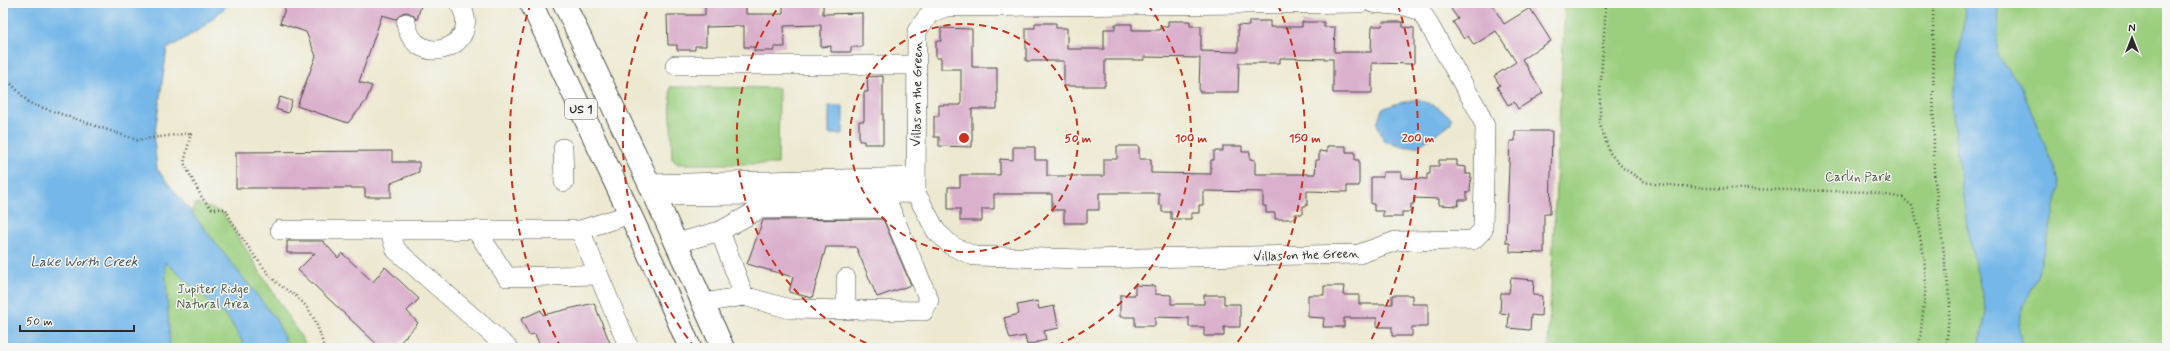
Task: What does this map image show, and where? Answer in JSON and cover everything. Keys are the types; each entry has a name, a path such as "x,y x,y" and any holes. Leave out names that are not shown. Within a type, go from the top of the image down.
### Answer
{"main road":[{"name":"US 1","path":"531,3 630,214 690,348"},
{"name":"US 1","path":"564,3 652,190 723,348"},
{"path":"574,94 596,117 683,296 704,303"}],"street":[{"path":"406,22 412,39 419,45 428,50 438,51 448,48 458,42 464,33 466,20 464,10 459,3"},
{"name":"Villas on the Green","path":"1360,3 946,7 930,13 917,31 916,185 936,231 952,246 974,256 1084,259 1359,254 1396,241 1473,240 1483,230 1485,126 1478,110 1421,12 1405,6 1372,3"},
{"path":"675,65 916,65"},
{"path":"563,148 564,182"},
{"path":"652,190 916,185"},
{"path":"676,243 720,232 760,209 890,208 929,300 924,310 790,309 744,296 704,303"},
{"path":"280,230 580,230 630,214"},
{"path":"390,230 396,250 508,348"},
{"path":"476,230 507,277 598,275"},
{"path":"580,230 630,348"},
{"path":"720,232 744,296"},
{"path":"846,278 846,310"}],"path":[{"path":"1606,3 1600,94 1600,125 1610,153 1623,168 1645,182 1655,184 1706,188 1871,192 1903,198 1912,206 1915,214 1924,256 1926,285 1919,348"},
{"path":"1933,3 1934,173 1950,303 1946,348"},
{"path":"3,75 29,103 137,140 191,133 184,163 202,198 212,209 226,209 250,248 277,283 310,310 320,330 324,348"}],"green space":[{"name":"Carlin Park","path":"1565,3 2167,3 2167,348 1548,348"},
{"path":"670,87 779,88 778,164 678,164 672,159"},
{"name":"Jupiter Ridge Natural Area","path":"196,203 223,213 308,348 166,348 159,265"}],"water":[{"name":"Lake Worth Creek","path":"3,3 230,3 202,28 167,49 154,139 157,169 275,318 289,348 246,348 229,319 165,262 170,348 3,348"},
{"path":"1965,3 1999,3 1997,55 2020,84 2055,170 2059,188 2049,233 2037,276 2020,314 2019,332 2024,348 1979,348 1986,311 1968,234 1951,108 1964,21"},
{"path":"1418,99 1437,107 1451,117 1451,123 1419,146 1407,147 1384,141 1377,124 1382,109 1395,104"},
{"path":"829,106 843,106 843,134 829,134"}],"building":[{"path":"287,3 296,3 313,9 315,3 415,3 421,5 417,20 413,15 407,12 402,13 396,19 382,15 359,82 372,86 366,101 348,123 297,106 316,56 306,32 280,23"},
{"path":"705,3 746,3 746,14 783,14 783,3 823,3 823,14 862,13 862,47 851,47 851,52 831,52 831,46 821,47 821,25 784,26 785,47 774,47 774,51 754,51 754,47 744,47 744,26 706,27 706,46 695,46 695,50 677,50 677,45 668,45 667,15 705,15"},
{"path":"1461,3 1491,3 1504,24 1530,8 1551,41 1522,59 1543,93 1518,109 1514,102 1508,105 1497,87 1500,85 1494,76 1516,62 1496,31 1474,45 1468,36 1464,39 1453,22 1458,19 1451,9"},
{"path":"1168,21 1190,21 1190,26 1201,26 1201,51 1238,52 1238,25 1249,26 1249,21 1270,21 1270,27 1302,27 1302,22 1324,22 1324,27 1335,27 1334,52 1371,52 1372,26 1382,26 1383,22 1403,22 1403,27 1414,28 1414,64 1372,63 1372,93 1333,93 1333,59 1280,58 1280,63 1239,63 1238,92 1199,92 1200,58 1144,57 1144,60 1105,60 1105,86 1064,86 1064,61 1026,61 1026,28 1035,28 1035,23 1056,23 1056,28 1067,28 1067,49 1104,49 1104,29 1115,29 1115,24 1132,24 1132,30 1160,30 1160,27 1168,27"},
{"path":"941,28 972,29 972,67 997,67 997,109 972,109 972,147 939,146 939,137 934,137 934,116 939,116 939,105 961,105 961,69 941,69 941,58 936,58 936,41 941,41"},
{"path":"883,76 883,144 864,144 864,141 859,141 859,121 864,121 864,92 868,92 867,77"},
{"path":"280,97 292,101 288,113 276,109"},
{"path":"1515,131 1552,131 1550,214 1544,214 1544,253 1510,252 1510,243 1506,243 1510,141 1515,141"},
{"path":"1117,146 1139,146 1139,159 1151,159 1151,173 1211,174 1211,160 1214,160 1214,151 1223,151 1223,146 1242,146 1242,152 1250,152 1250,159 1255,160 1255,174 1315,174 1316,160 1319,160 1319,151 1327,152 1327,146 1346,146 1346,152 1355,152 1355,160 1359,160 1359,186 1347,186 1347,192 1307,191 1307,206 1303,206 1303,214 1295,214 1295,219 1275,219 1275,213 1266,213 1266,206 1263,206 1263,192 1203,191 1203,205 1199,205 1199,213 1191,213 1191,219 1171,219 1171,212 1162,212 1162,205 1159,205 1159,193 1099,193 1099,210 1087,210 1087,223 1064,223 1064,210 1052,210 1052,194 994,194 994,209 982,209 982,221 960,221 960,209 948,209 948,187 960,187 960,175 1000,175 1000,159 1013,160 1013,147 1035,147 1035,160 1047,160 1047,176 1104,176 1104,159 1117,159"},
{"path":"392,151 392,162 419,162 419,172 391,183 391,197 365,197 365,188 236,188 236,152"},
{"path":"1439,160 1457,160 1457,166 1466,167 1466,174 1471,174 1470,192 1467,192 1467,200 1459,200 1458,206 1439,205 1439,199 1414,198 1414,204 1411,204 1411,212 1402,212 1402,217 1383,217 1383,211 1374,211 1374,204 1371,204 1371,177 1383,177 1383,172 1401,172 1401,178 1427,179 1427,174 1430,174 1430,166 1439,166"},
{"path":"883,219 911,285 877,297 856,247 826,247 812,298 789,292 793,277 747,264 763,220"},
{"path":"287,241 323,241 338,258 342,253 373,282 385,267 419,299 407,311 418,323 395,348 381,348 298,270 315,253 287,253"},
{"path":"1511,278 1534,280 1533,295 1542,296 1541,316 1531,315 1530,330 1508,328 1509,314 1500,313 1501,293 1509,293"},
{"path":"1135,285 1155,286 1155,294 1171,295 1171,304 1204,304 1204,295 1224,295 1224,304 1240,304 1240,327 1224,327 1224,336 1204,336 1204,327 1189,327 1189,318 1155,317 1155,326 1135,326 1135,317 1120,317 1120,295 1135,295"},
{"path":"1324,286 1344,286 1343,295 1359,295 1359,304 1392,304 1392,295 1412,295 1412,304 1428,304 1428,327 1412,327 1412,336 1392,336 1392,327 1377,327 1377,318 1344,318 1344,327 1323,327 1324,318 1308,317 1308,295 1324,295"},
{"path":"1037,301 1039,309 1054,306 1059,328 1044,331 1046,340 1027,345 1025,336 1010,339 1004,318 1019,314 1017,305"},
{"path":"594,303 612,348 541,348 535,334 529,335 521,319 541,310 543,315"}]}
